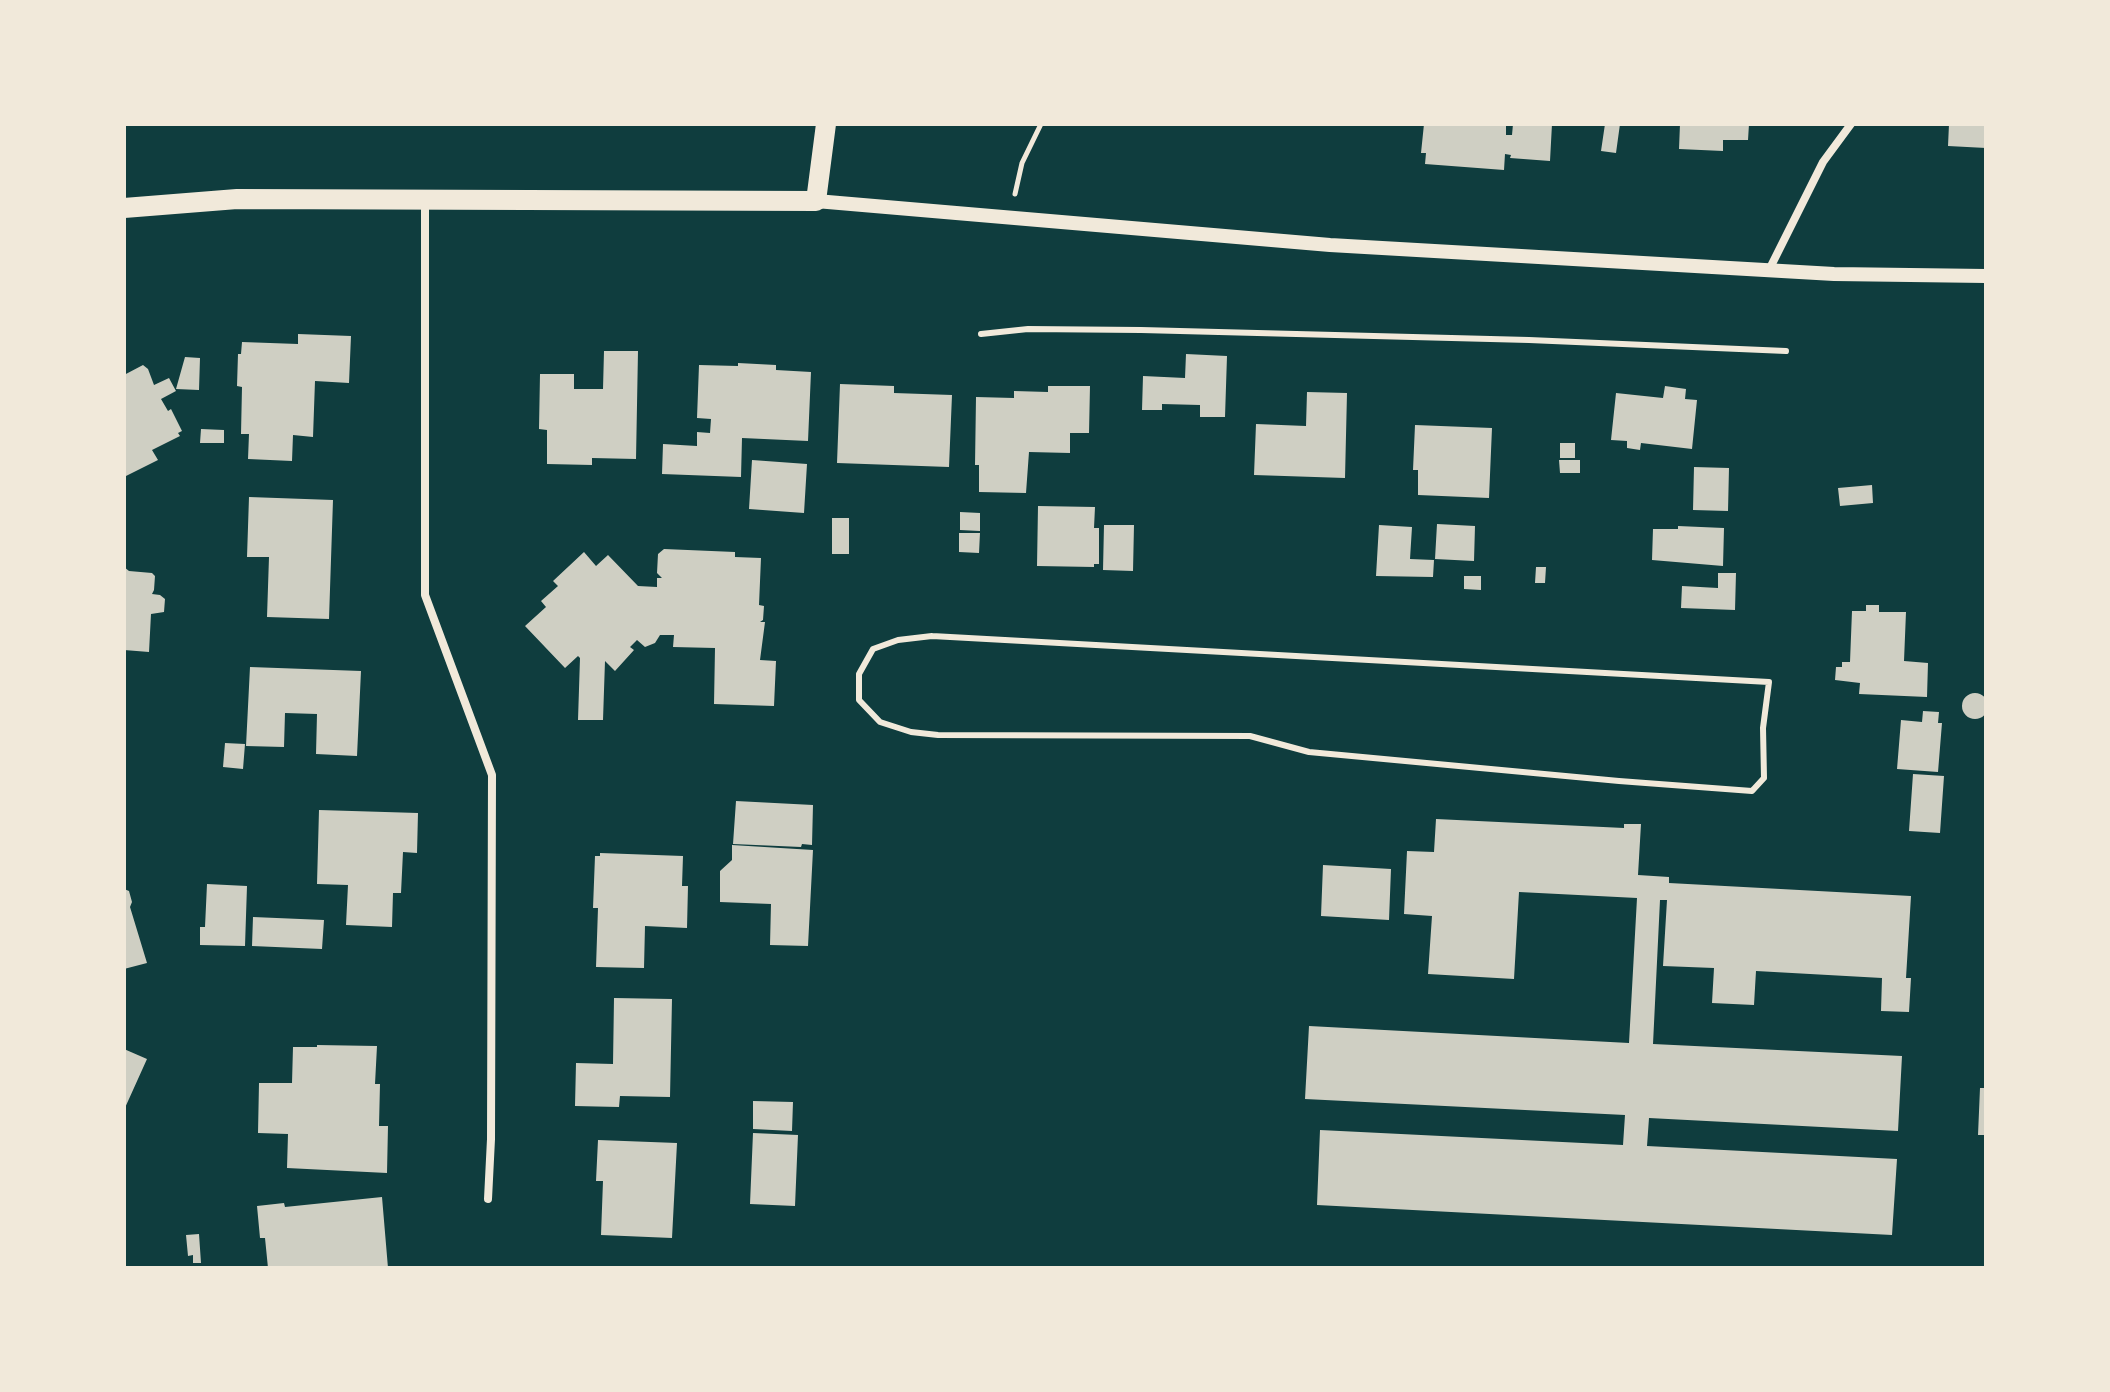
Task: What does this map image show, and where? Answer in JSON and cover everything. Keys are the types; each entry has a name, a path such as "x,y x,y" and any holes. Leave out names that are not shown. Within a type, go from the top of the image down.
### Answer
{"main road":[{"path":"124,208 237,199 816,201 826,124"}],"street":[{"path":"1769,270 1823,162 1851,124"},
{"path":"425,201 425,595 492,775 491,1139 488,1199"},
{"path":"816,201 1330,245 1834,274 1986,276"}],"lane":[{"path":"981,334 1028,329 1141,330 1529,340 1786,351"},
{"path":"932,636 1769,682 1763,728 1764,778 1752,791 1309,752 1250,736 938,735 911,732 880,722 859,700 859,674 873,649 898,640 932,636"}],"path":[{"path":"1010,218 1022,163 1041,124"}],"building":[{"path":"1424,124 1506,124 1506,135 1512,135 1513,124 1552,124 1550,161 1510,158 1511,155 1505,154 1504,170 1425,164 1426,153 1421,153"},
{"path":"1605,124 1620,124 1616,153 1601,151"},
{"path":"1680,124 1749,124 1748,140 1723,140 1723,151 1679,149"},
{"path":"1949,124 1986,124 1986,148 1948,146"},
{"path":"298,334 351,336 349,383 315,381 313,437 293,435 292,461 248,459 249,434 241,434 242,387 237,386 238,354 241,354 242,342 298,344"},
{"path":"604,351 638,351 636,459 592,458 592,465 547,464 547,430 539,429 540,374 574,374 574,389 603,389"},
{"path":"1186,354 1227,356 1225,417 1200,417 1200,405 1162,404 1162,410 1142,410 1143,376 1185,378"},
{"path":"185,357 200,358 199,390 176,389"},
{"path":"738,363 776,365 776,370 811,372 808,441 742,438 741,477 662,474 663,444 697,446 697,432 710,433 711,419 697,418 699,365 738,366"},
{"path":"143,365 148,369 154,385 169,378 176,391 161,399 168,411 171,409 182,431 178,433 180,436 152,450 158,460 124,477 124,375"},
{"path":"840,384 894,386 894,393 952,395 949,467 837,463"},
{"path":"1048,386 1090,386 1089,433 1070,433 1070,453 1029,452 1026,493 979,492 979,465 975,465 976,397 1014,398 1014,391 1048,392"},
{"path":"1665,386 1686,389 1685,399 1697,400 1692,449 1641,443 1640,450 1627,448 1627,441 1611,440 1616,393 1663,398"},
{"path":"1307,392 1347,393 1345,478 1254,475 1256,424 1306,426"},
{"path":"1415,425 1492,428 1489,498 1418,495 1418,470 1413,470"},
{"path":"201,429 224,430 224,443 200,443"},
{"path":"1560,443 1575,443 1575,458 1560,458"},
{"path":"752,460 807,464 804,513 749,509"},
{"path":"1559,460 1580,460 1580,473 1560,473"},
{"path":"1694,467 1729,468 1728,511 1693,510"},
{"path":"1872,485 1873,503 1840,506 1838,488"},
{"path":"249,497 333,500 329,619 267,617 269,557 247,557"},
{"path":"1038,506 1095,507 1094,528 1099,528 1099,564 1094,564 1094,567 1037,566"},
{"path":"960,512 980,513 980,531 960,530"},
{"path":"832,518 849,518 849,554 832,554"},
{"path":"1437,524 1475,526 1474,561 1435,559"},
{"path":"1104,525 1134,525 1133,571 1103,570"},
{"path":"1379,525 1412,527 1410,559 1434,560 1433,577 1376,576"},
{"path":"1678,526 1724,528 1723,566 1652,560 1653,529 1678,529"},
{"path":"959,533 980,533 979,553 959,552"},
{"path":"664,549 735,552 735,557 761,558 759,605 764,606 763,620 760,622 765,622 760,660 776,661 774,706 714,704 715,648 673,647 674,635 660,635 655,643 645,647 637,640 630,647 634,650 615,671 605,661 603,720 578,720 580,658 578,656 565,668 525,626 546,607 541,601 558,586 553,581 584,552 596,566 608,555 638,586 657,587 657,578 662,578 657,573 658,554"},
{"path":"124,567 129,571 152,573 155,576 152,594 165,599 164,612 151,614 149,652 124,650"},
{"path":"1536,567 1546,567 1545,583 1535,583"},
{"path":"1718,573 1736,573 1735,610 1681,608 1682,586 1718,588"},
{"path":"1464,576 1481,576 1481,590 1464,589"},
{"path":"1866,605 1879,605 1879,612 1906,612 1904,661 1928,663 1927,697 1859,694 1860,683 1835,680 1836,667 1842,667 1842,662 1850,662 1852,611 1866,611"},
{"path":"250,667 361,671 357,756 316,754 317,714 285,713 284,747 246,746"},
{"path":"1975,693 1984,697 1988,706 1984,715 1975,719 1966,715 1962,706 1966,697"},
{"path":"1923,711 1939,712 1938,723 1942,723 1938,772 1897,769 1901,720 1922,722"},
{"path":"225,743 245,744 243,769 223,767"},
{"path":"1913,774 1944,776 1940,833 1909,831"},
{"path":"736,801 813,805 812,845 733,844"},
{"path":"319,810 418,813 417,853 403,852 401,893 393,893 392,927 346,925 348,885 317,884"},
{"path":"1436,819 1624,828 1624,824 1641,824 1638,875 1669,877 1669,883 1911,896 1906,978 1911,978 1909,1012 1881,1011 1882,978 1756,971 1754,1005 1712,1003 1714,968 1663,966 1667,900 1660,900 1653,1044 1902,1056 1898,1131 1649,1118 1647,1146 1897,1159 1892,1235 1317,1205 1320,1130 1623,1145 1625,1115 1305,1099 1309,1026 1629,1043 1637,898 1519,892 1514,979 1428,974 1432,916 1404,914 1407,851 1434,852"},
{"path":"732,845 813,850 808,946 770,945 771,904 720,902 720,871 732,860"},
{"path":"600,853 683,856 682,886 688,886 687,928 645,926 644,968 596,967 598,908 593,908 595,856 600,856"},
{"path":"1323,865 1391,869 1389,920 1321,916"},
{"path":"207,884 247,886 245,946 200,945 200,927 205,927"},
{"path":"124,889 129,891 130,907 147,963 124,969"},
{"path":"253,917 324,920 322,949 252,946"},
{"path":"614,998 672,999 670,1097 620,1096 619,1107 575,1106 576,1063 613,1064"},
{"path":"377,1046 375,1084 380,1084 379,1126 388,1126 387,1173 287,1168 288,1134 258,1133 259,1083 292,1083 293,1047"},
{"path":"124,1049 147,1059 124,1110"},
{"path":"1980,1088 1986,1088 1986,1135 1978,1135"},
{"path":"753,1101 793,1102 792,1131 753,1129"},
{"path":"753,1133 798,1135 795,1206 750,1204"},
{"path":"598,1140 677,1143 672,1238 601,1235 603,1181 596,1181"},
{"path":"382,1197 388,1268 268,1268 265,1238 260,1238 257,1206 284,1203 285,1207"},
{"path":"199,1234 201,1263 193,1263 193,1255 188,1256 186,1235"}]}
